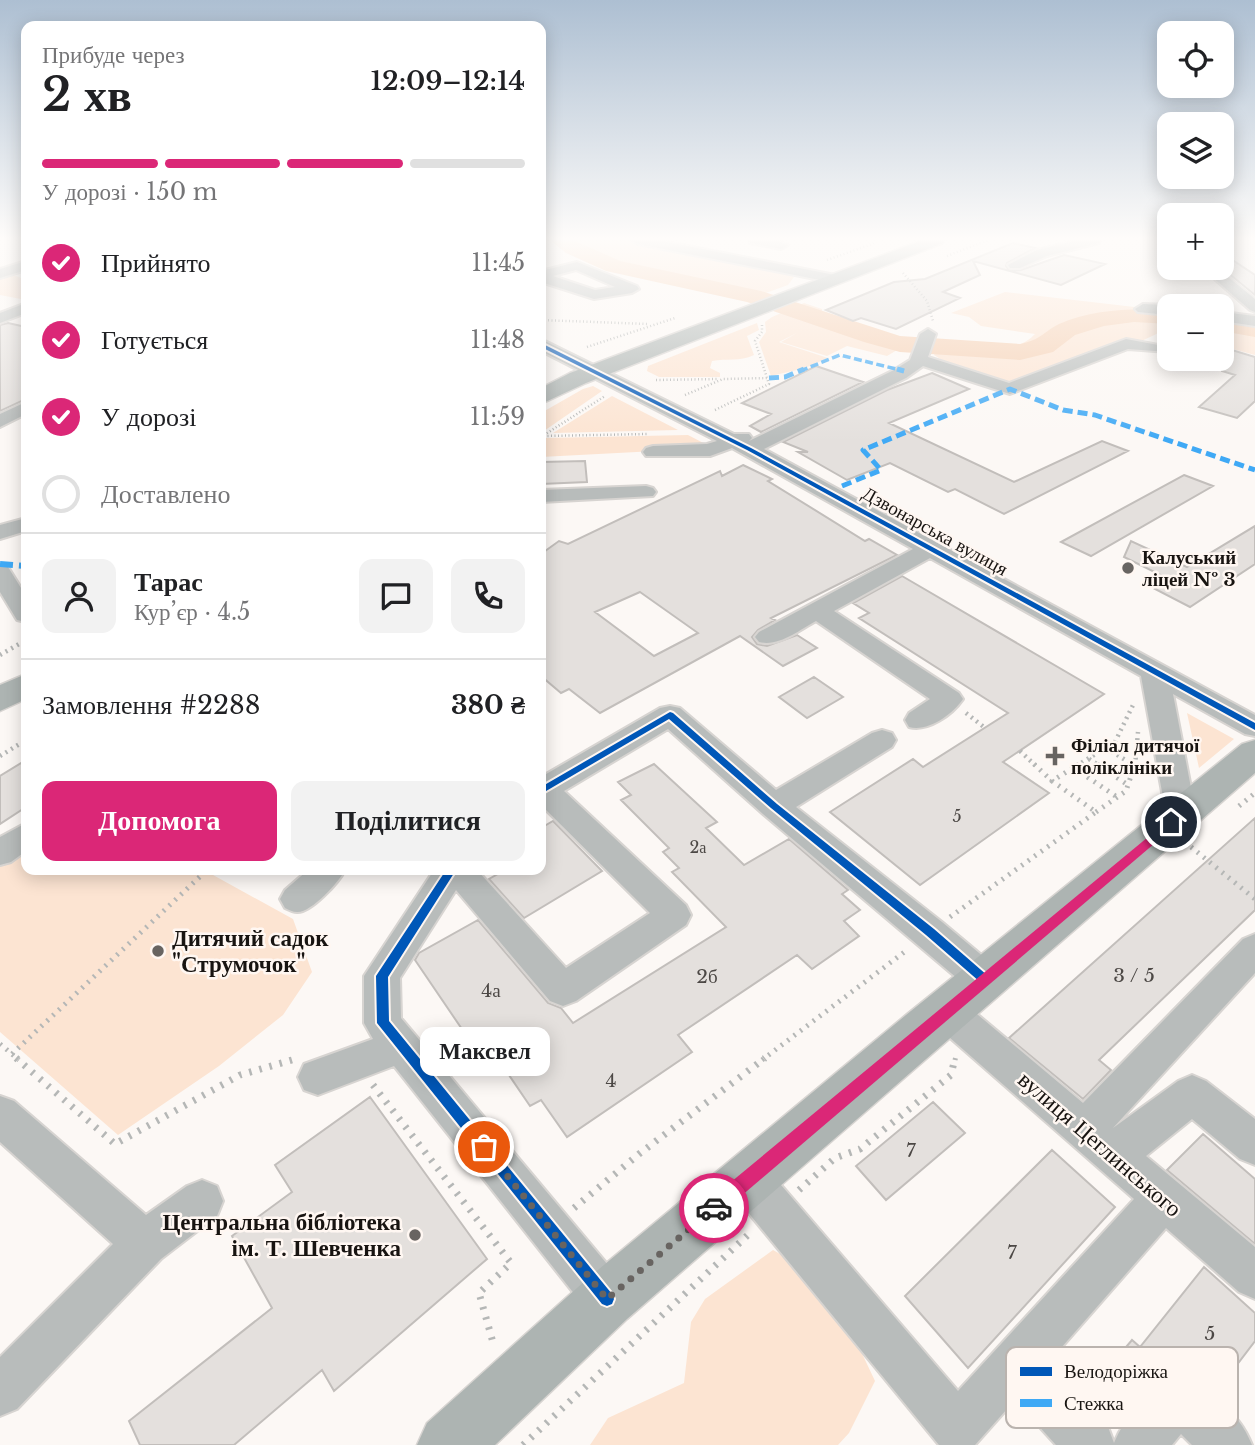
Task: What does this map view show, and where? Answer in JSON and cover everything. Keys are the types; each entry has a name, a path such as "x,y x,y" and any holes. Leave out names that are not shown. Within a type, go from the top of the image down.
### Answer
{"main road":[{"path":"546,395 594,372 759,315 772,307"},
{"path":"0,700 21,688"},
{"path":"449,1445 607,1299 762,1195 959,1022 984,979 1188,839 1255,753"}],"street":[{"path":"0,318 21,309"},
{"path":"1143,309 1157,310"},
{"path":"1234,318 1255,321"},
{"path":"652,443 710,450 745,441 900,374 923,347 1010,389 1126,344 1157,348"},
{"name":"Дзвонарська вулиця","path":"546,348 745,441 931,548 1255,727"},
{"path":"0,421 21,410"},
{"path":"546,496 646,492"},
{"path":"0,532 21,526"},
{"path":"768,637 931,548"},
{"path":"0,572 21,607"},
{"path":"817,610 949,699 919,720"},
{"path":"1153,672 1158,685 1188,839"},
{"path":"546,788 670,715 774,806 984,979"},
{"path":"774,806 882,740"},
{"path":"462,875 563,990 674,915 546,794"},
{"path":"0,853 21,838"},
{"path":"298,899 324,875"},
{"path":"448,875 382,976 383,1023 607,1299"},
{"path":"1099,1143 1253,955"},
{"name":"вулиця Цеглинського","path":"959,1022 1255,1276"},
{"path":"318,1077 401,1046"},
{"path":"1099,1143 1192,1094 1255,1145"},
{"path":"0,1115 145,1243"},
{"path":"762,1195 950,1437 1006,1375"},
{"path":"1031,1347 1163,1199"},
{"path":"0,1392 145,1243 201,1201"},
{"path":"1074,1428 1090,1445"},
{"path":"1139,1445 1153,1428"},
{"path":"1210,1428 1227,1445"}],"path":[{"path":"923,347 933,325 934,314 930,307"},
{"path":"715,410 769,384 755,341 762,332 759,315"},
{"path":"546,320 654,324"},
{"path":"685,395 723,379"},
{"path":"656,380 769,379"},
{"path":"546,433 612,391"},
{"path":"546,436 652,443"},
{"path":"0,655 21,643"},
{"path":"1052,781 1115,742 1139,699 1140,713"},
{"path":"567,1214 639,1154 930,932 1126,791 1135,766 1138,727"},
{"path":"0,756 21,743"},
{"path":"1107,748 1135,766"},
{"path":"1020,751 1052,781 1096,812"},
{"path":"1089,759 1128,785"},
{"path":"1074,768 1117,797"},
{"path":"1237,808 1255,793"},
{"path":"1188,839 1255,899"},
{"path":"12,1054 202,875"},
{"path":"523,1445 762,1195 835,1158 860,1149 951,1075 961,1042 959,1022"},
{"path":"0,1044 116,1144 240,1075 306,1056 356,1063 510,1263 479,1293 495,1349"}],"shaded area":[{"path":"794,307 817,307 822,309 822,313 908,342 887,346 897,350 887,356 847,346 827,356 781,342 797,333 779,342 828,358 805,368 771,376 759,342 766,332 765,322"},
{"path":"965,307 1138,307 1157,310 1157,334 1129,347 1112,344 996,388 936,369 942,360 934,355 941,344 1004,349 1026,341 1035,334 981,326 969,317 951,313"},
{"path":"1255,317 1255,355 1234,349 1234,319 1248,320"},
{"path":"757,323 759,330 747,336 754,355 712,361 710,368 720,373 720,377 659,377 647,371 648,366"},
{"path":"593,386 602,391 546,430 546,410"},
{"path":"612,396 678,430 553,433"},
{"path":"688,435 713,448 546,457 546,438"},
{"path":"1187,713 1234,739 1199,768"},
{"name":"Дитячий садок \"Струмочок\"","path":"21,847 21,875 213,875 293,919 312,972 283,1015 219,1066 118,1135 0,1032 0,862"},
{"path":"773,1250 796,1263 849,1326 875,1381 849,1433 838,1445 590,1445 608,1418 684,1383 691,1322 705,1299"}],"building":[{"path":"832,307 941,307 896,329 861,318 853,321 826,310"},
{"path":"8,323 21,326 21,401 0,411 0,325"},
{"path":"1234,351 1255,357 1255,401 1237,418 1199,407 1235,375 1222,371 1234,371"},
{"path":"816,366 863,382 761,432 750,426 771,414 742,403"},
{"path":"932,373 969,389 889,423 1014,482 1102,441 1128,451 1004,514 955,489 948,492 890,463 847,480 798,452 808,452 783,442 887,390"},
{"path":"585,461 587,482 546,484 546,462"},
{"path":"743,465 772,479 768,481 865,541 869,539 897,555 771,618 775,620 758,630 752,637 757,644 767,646 797,635 817,648 783,666 740,636 600,713 569,689 561,693 546,680 546,550 559,541 568,544 720,471 722,476","holes":["640,592 698,633 654,656 595,612"]},
{"path":"1184,475 1213,486 1091,556 1061,542"},
{"path":"1255,526 1255,564 1190,607 1155,589 1171,580 1124,557 1131,541 1187,567"},
{"path":"902,576 1104,694 1003,762 1049,793 920,885 830,812 913,759 923,767 1008,713 859,618 869,613 853,603"},
{"path":"814,677 843,697 807,718 779,697"},
{"path":"21,763 21,810 0,824 0,776"},
{"path":"654,764 717,822 706,828 744,865 789,839 848,890 842,894 860,910 844,921 859,936 812,969 797,955 678,1035 692,1052 567,1137 541,1100 530,1106 496,1056 485,1063 415,960 419,953 478,920 548,1003 561,1008 573,1023 726,927 672,872 679,868 663,852 669,848 621,800 631,795 618,782"},
{"path":"1255,818 1255,910 1099,1060 1111,1070 1083,1099 1009,1038"},
{"path":"553,821 602,871 524,918 489,879 496,875 546,875 546,825"},
{"path":"370,1097 487,1259 334,1391 322,1370 234,1445 140,1445 129,1421 272,1308 232,1236 292,1192 275,1165"},
{"path":"933,1102 965,1133 886,1200 856,1166"},
{"path":"1203,1134 1255,1179 1255,1244 1167,1170"},
{"path":"1052,1150 1115,1207 968,1368 905,1296"},
{"path":"1204,1267 1255,1313 1255,1341 1238,1363 1238,1347 1140,1347"},
{"path":"1132,1340 1140,1347 1126,1347"}],"waterway":[{"path":"786,307 900,344 1020,352 1044,347 1066,330 1101,319 1134,315 1157,316"},
{"path":"1234,326 1255,330"}],"marked path":[{"path":"769,378 785,377 840,355 904,371"},
{"path":"842,486 881,470 863,450 1010,389 1063,410 1095,415 1255,470"},
{"path":"0,564 21,566"}],"cycle path":[{"path":"546,348 749,449 1255,727"},
{"path":"546,788 670,715 774,806 984,979"},
{"path":"448,875 382,976 383,1023 607,1299"}],"way so far":[{"path":"484,1147 607,1299 714,1208"}],"place":[{"name":"Калуський ліцей № 3","path":"1128,568"},
{"name":"Філіал дитячої поліклініки","path":"1055,756"},
{"name":"Дитячий садок \"Струмочок\"","path":"158,951"},
{"name":"Максвел","path":"484,1147"},
{"name":"Центральна бібліотека ім. Т. Шевченка","path":"415,1235"}],"route":[{"path":"714,1208 1171,822"}]}
